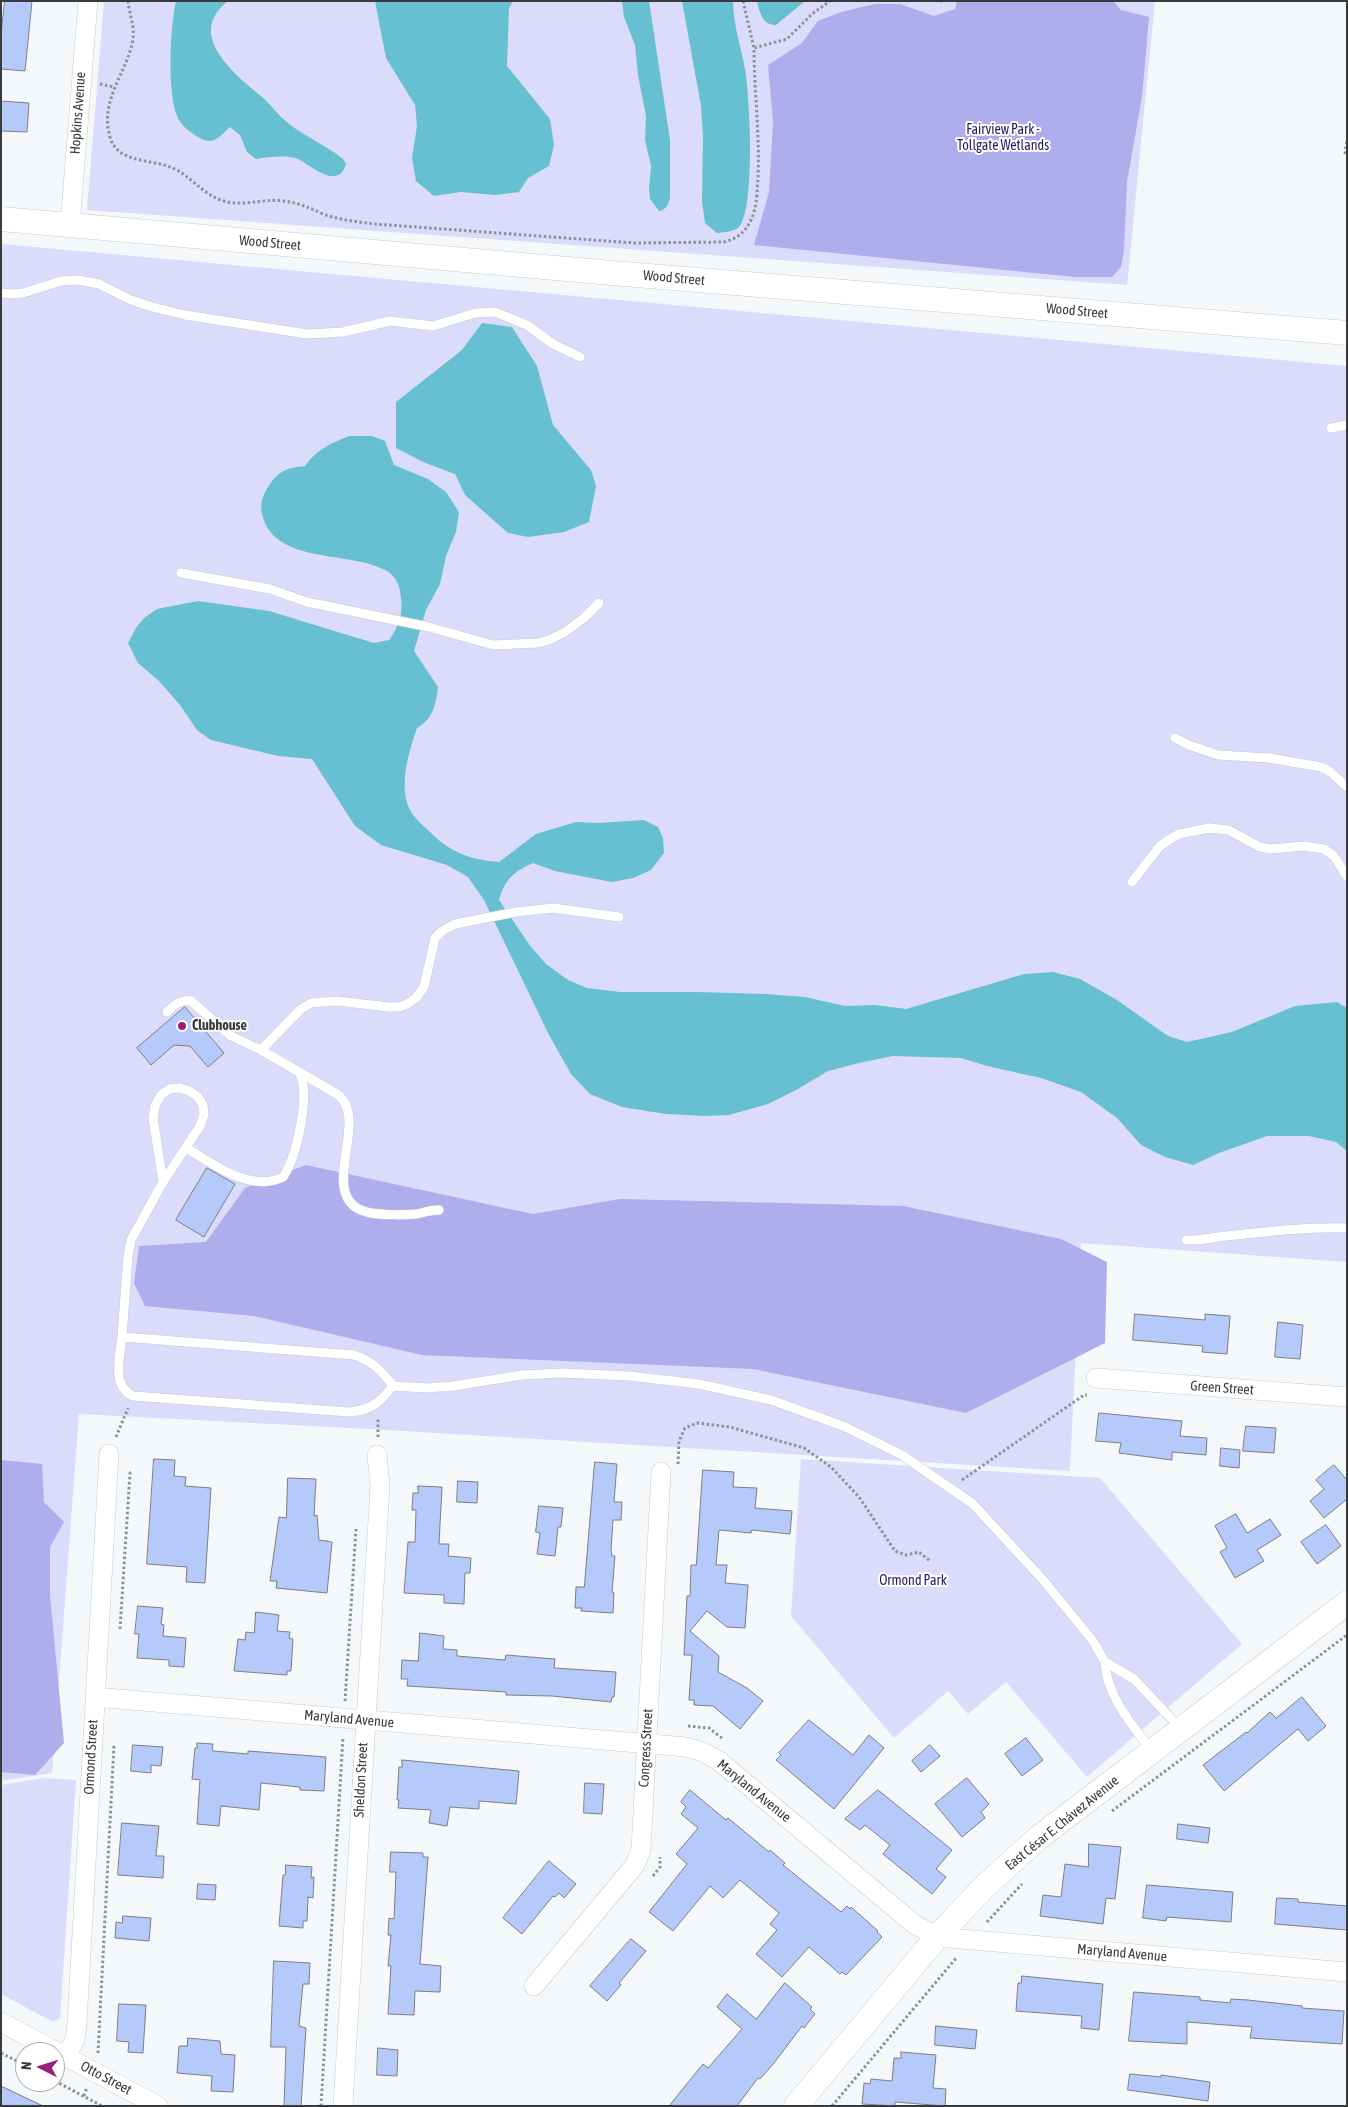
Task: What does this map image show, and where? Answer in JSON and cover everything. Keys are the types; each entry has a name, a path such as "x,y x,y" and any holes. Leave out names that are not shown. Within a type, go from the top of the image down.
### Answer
{"street":[{"name":"Hopkins Avenue","path":"70,225 88,1"},
{"name":"Wood Street","path":"1,219 612,273 1347,333"},
{"name":"Green Street","path":"1096,1378 1347,1398"},
{"name":"Ormond Street","path":"66,2057 75,2039 77,2023 109,1454"},
{"name":"Sheldon Street","path":"343,2106 380,1486 377,1455"},
{"name":"Congress Street","path":"534,1986 635,1865 641,1850 647,1744 670,1471"},
{"name":"East César E. Chávez Avenue","path":"796,2106 937,1937 984,1888 1038,1838 1347,1603"},
{"name":"Maryland Avenue","path":"95,1697 686,1747 703,1752 719,1761 914,1924 937,1937 1347,1972"},
{"name":"Otto Street","path":"1,2022 158,2106"}],"lane":[{"path":"1,293 13,294 33,291 61,281 78,280 99,284 152,308 307,334 342,332 390,321 433,326 475,313 495,312 527,325 553,344 580,357"},
{"path":"1332,428 1347,425"},
{"path":"181,573 284,593 316,604 429,627 488,644 538,643 565,632 584,618 599,603"},
{"path":"1175,738 1218,755 1268,758 1321,767 1328,770 1347,787"},
{"path":"1132,882 1160,846 1170,838 1179,834 1208,828 1228,830 1260,847 1270,850 1304,846 1324,849 1334,856 1347,877"},
{"path":"261,1050 301,1009 312,1002 337,1001 389,1007 399,1007 407,1004 416,998 424,987 433,944 439,934 455,924 516,912 553,908 619,917"},
{"path":"168,1012 178,1003 186,1000 191,1001 231,1036 261,1050 337,1094 346,1104 349,1125 343,1178 346,1196 354,1207 370,1213 393,1215 439,1210"},
{"path":"186,1148 224,1170 245,1179 262,1183 283,1177 291,1161 299,1131 304,1088 300,1073"},
{"path":"163,1182 153,1118 155,1106 161,1095 169,1089 180,1088 190,1091 198,1097 203,1105 204,1114 200,1126 163,1182 131,1240 128,1256 119,1385 125,1392 133,1396 350,1412 365,1411 379,1402 393,1386"},
{"path":"1186,1240 1202,1240 1317,1227 1347,1228"},
{"path":"122,1337 354,1355 368,1360 384,1373 393,1386"},
{"path":"393,1386 426,1388 453,1386 522,1375 564,1373 628,1376 699,1384 771,1400 843,1426 902,1455 973,1504 1044,1582 1093,1641 1105,1662 1106,1677 1113,1698 1152,1752"},
{"path":"1105,1662 1134,1679 1181,1729"}],"path":[{"path":"128,1 133,38 126,61 114,87 108,126 110,137 121,154 182,172 201,189 223,201 232,203 264,199 282,200 298,203 324,214 375,224 634,243 724,242 734,240 750,223 757,199 759,148 754,48 743,1"},
{"path":"754,48 787,39 812,14 830,1"},
{"path":"1345,154 1347,140"},
{"path":"950,1488 1084,1395"},
{"path":"109,1454 133,1396"},
{"path":"377,1455 379,1402"},
{"path":"670,1471 685,1428 697,1423 730,1427 804,1448 831,1468 859,1497 895,1551 906,1555 919,1552 930,1561"},
{"path":"120,1630 130,1473"},
{"path":"321,2106 356,1529"},
{"path":"1109,1813 1347,1635"},
{"path":"333,1737 364,1740"},
{"path":"84,2096 98,2051 114,1739"},
{"path":"832,2106 972,1940 1025,1881"},
{"path":"1,2053 15,2060"},
{"path":"65,2086 102,2106"}],"green space":[{"name":"Fairview Park - Tollgate Wetlands","path":"104,1 1155,1 1127,285 87,210"},
{"path":"957,1 1113,1 1121,10 1149,17 1142,97 1127,182 1124,250 1121,267 1112,277 1075,277 754,245 769,192 773,122 768,65 802,43 818,21 841,12 875,4 900,4 934,16 955,9"},
{"path":"1,244 1347,366 1347,1262 1081,1243 1070,1471 370,1429 79,1414 52,1773 1,1781"},
{"path":"306,1165 533,1214 620,1199 903,1206 1061,1239 1107,1262 1105,1343 966,1413 753,1369 422,1355 254,1316 145,1306 134,1283 139,1246 206,1242 245,1188"},
{"name":"Ormond Park","path":"801,1459 1100,1478 1242,1644 1087,1777 1006,1682 968,1714 948,1691 894,1738 791,1616"},
{"path":"1,1460 42,1464 44,1502 64,1522 50,1547 50,1595 64,1743 35,1775 1,1772"},
{"path":"44,1778 76,1780 60,2018 53,2022 1,1994 1,1785"}],"shaded area":[{"path":"176,1 228,1 216,14 211,27 212,40 218,53 238,77 265,99 284,120 343,159 346,164 342,172 336,176 330,176 290,157 256,159 247,152 240,135 230,127 218,138 211,141 201,139 184,127 178,119 174,105 171,76 172,27"},
{"path":"375,1 513,1 509,8 507,66 550,119 554,145 549,166 528,178 519,192 495,195 461,192 434,196 416,181 412,158 417,126 415,105 386,58"},
{"path":"622,1 649,1 670,140 670,198 666,207 659,211 650,199 651,166 645,140 646,116 638,75 635,45 624,17"},
{"path":"682,1 733,1 734,18 747,83 750,124 750,172 745,212 739,227 731,231 717,233 705,223 702,201 703,136 701,106"},
{"path":"757,1 805,1 776,25 765,21"},
{"path":"482,323 512,327 537,366 553,425 591,470 596,486 589,522 564,532 528,537 508,533 465,495 455,474 423,462 396,448 396,402 462,350"},
{"path":"349,436 372,436 385,441 394,465 428,479 446,492 459,512 456,532 446,556 440,584 426,610 414,651 438,687 430,716 417,728 406,769 405,790 410,810 414,816 446,846 471,857 499,862 536,834 576,822 598,823 644,820 658,827 663,838 664,853 651,870 633,878 612,882 555,871 533,863 515,873 507,881 499,900 531,947 546,964 568,980 587,988 620,992 765,994 805,997 845,1006 875,1005 906,1009 1024,974 1053,972 1080,979 1117,1000 1168,1036 1187,1042 1232,1032 1295,1006 1337,1002 1347,1008 1347,1151 1336,1142 1309,1136 1267,1136 1219,1153 1193,1165 1165,1157 1141,1145 1117,1118 1081,1092 1041,1078 961,1058 893,1056 859,1063 828,1071 768,1104 729,1115 666,1114 622,1107 590,1094 571,1074 549,1035 484,900 468,877 447,865 381,845 355,826 312,759 278,756 211,740 197,730 180,705 159,681 138,663 128,643 144,618 157,609 198,601 269,611 374,643 389,640 400,620 401,609 400,591 390,573 364,563 316,554 285,544 273,535 265,523 262,513 263,496 279,474 288,469 305,466 309,460 324,448"}],"building":[{"path":"5,1 32,1 25,71 1,69 1,34"},
{"path":"1,101 29,103 27,132 1,131"},
{"name":"Clubhouse","path":"185,1007 224,1053 208,1067 190,1046 174,1045 151,1065 137,1048"},
{"path":"207,1168 235,1184 204,1237 176,1220"},
{"path":"1135,1314 1205,1320 1205,1314 1230,1316 1227,1354 1202,1352 1203,1346 1133,1340"},
{"path":"1278,1322 1303,1325 1300,1359 1275,1357"},
{"path":"1099,1413 1182,1421 1180,1436 1207,1438 1206,1455 1172,1452 1172,1460 1119,1453 1121,1443 1096,1441"},
{"path":"1246,1426 1276,1428 1274,1453 1243,1451"},
{"path":"1221,1448 1240,1450 1239,1468 1220,1466"},
{"path":"154,1459 175,1460 174,1476 186,1477 185,1486 211,1488 205,1583 186,1582 187,1567 147,1564"},
{"path":"595,1462 617,1464 614,1502 622,1502 621,1520 613,1520 611,1550 612,1556 615,1556 612,1592 614,1593 613,1613 581,1611 582,1608 575,1608 576,1587 584,1587"},
{"path":"1334,1465 1347,1480 1347,1499 1324,1518 1310,1501 1324,1489 1316,1480"},
{"path":"703,1470 734,1472 733,1487 757,1488 755,1508 792,1511 790,1534 752,1530 751,1533 719,1530 716,1565 727,1565 725,1583 748,1585 745,1628 727,1627 707,1611 690,1631 719,1656 718,1672 747,1688 763,1701 740,1729 713,1706 694,1705 694,1700 689,1700 692,1655 684,1655 687,1596 690,1596 691,1565 696,1565"},
{"path":"288,1478 316,1479 314,1516 317,1515 319,1540 332,1542 327,1593 276,1588 277,1581 270,1581 279,1517 286,1518"},
{"path":"458,1481 478,1482 477,1503 457,1502"},
{"path":"418,1486 442,1487 439,1544 449,1544 448,1556 471,1558 470,1573 465,1573 464,1604 444,1603 444,1595 404,1593 408,1542 415,1542 416,1510 412,1510 413,1493 418,1493"},
{"path":"539,1506 563,1508 561,1527 558,1527 555,1556 537,1554 540,1533 536,1532"},
{"path":"1236,1514 1247,1533 1270,1519 1281,1535 1257,1550 1264,1561 1235,1578 1220,1552 1227,1548 1215,1526"},
{"path":"1326,1525 1341,1546 1317,1564 1301,1542"},
{"path":"138,1606 163,1608 161,1624 164,1625 163,1636 186,1638 184,1667 169,1666 169,1660 137,1658 139,1634 135,1634"},
{"path":"256,1612 279,1615 277,1631 290,1632 289,1638 293,1639 291,1671 287,1671 287,1675 234,1671 238,1639 245,1640 246,1632 254,1633"},
{"path":"420,1633 444,1636 443,1649 457,1650 457,1656 505,1660 506,1655 555,1659 554,1668 616,1672 614,1697 612,1697 611,1702 552,1696 506,1695 506,1692 407,1686 408,1679 401,1679 402,1660 418,1661"},
{"path":"1302,1697 1326,1726 1308,1741 1298,1729 1224,1791 1203,1765 1247,1733 1270,1712 1276,1718"},
{"path":"809,1720 853,1755 869,1735 884,1748 834,1809 776,1760 781,1755 779,1753"},
{"path":"1026,1738 1043,1760 1022,1776 1005,1754"},
{"path":"197,1743 213,1744 212,1750 214,1751 248,1754 248,1751 326,1757 324,1791 300,1790 300,1787 261,1783 259,1810 221,1806 219,1826 197,1824 200,1780 192,1779"},
{"path":"133,1745 163,1747 161,1766 151,1765 151,1773 131,1771"},
{"path":"930,1745 940,1756 921,1772 912,1761"},
{"path":"402,1760 519,1771 516,1804 479,1801 479,1809 450,1807 447,1826 429,1823 431,1810 398,1808 399,1767 402,1767"},
{"path":"967,1778 989,1804 981,1812 985,1818 962,1837 935,1804"},
{"path":"585,1783 604,1784 602,1814 584,1813"},
{"path":"690,1790 726,1820 728,1818 769,1852 770,1850 785,1863 783,1865 841,1912 847,1906 850,1909 851,1907 878,1931 882,1937 846,1975 842,1972 840,1974 809,1947 782,1977 756,1954 777,1930 770,1924 779,1913 740,1880 723,1898 710,1886 673,1931 649,1912 687,1864 676,1854 698,1828 681,1814 686,1807 681,1802"},
{"path":"878,1790 952,1850 936,1869 946,1877 932,1894 883,1854 890,1845 865,1825 860,1830 845,1819"},
{"path":"122,1823 159,1826 156,1856 164,1856 163,1878 118,1875"},
{"path":"1178,1824 1210,1828 1208,1843 1177,1839"},
{"path":"1089,1844 1121,1847 1115,1899 1106,1898 1103,1924 1040,1916 1043,1895 1061,1897 1065,1864 1088,1867"},
{"path":"391,1852 423,1853 423,1857 428,1857 420,1964 441,1966 440,1992 415,1991 414,2015 388,2014 391,1966 388,1966 391,1935 388,1935 389,1918 394,1919 396,1872 390,1872"},
{"path":"549,1861 576,1884 564,1898 559,1893 555,1897 553,1896 522,1934 503,1918"},
{"path":"286,1865 312,1867 311,1878 314,1877 313,1898 308,1897 307,1921 303,1921 303,1928 279,1926 283,1875 285,1875"},
{"path":"198,1884 216,1885 215,1900 197,1899"},
{"path":"1147,1885 1233,1892 1231,1922 1167,1917 1166,1921 1143,1918"},
{"path":"1277,1898 1298,1899 1298,1902 1347,1906 1347,1930 1275,1924"},
{"path":"123,1916 151,1918 149,1941 115,1938 116,1922 122,1923"},
{"path":"631,1939 646,1951 619,1983 621,1985 607,2001 590,1986"},
{"path":"274,1961 310,1963 309,1984 303,1984 299,2026 306,2028 301,2106 284,2106 286,2047 271,2047"},
{"path":"1022,1976 1103,1984 1099,2030 1081,2028 1082,2016 1016,2011 1018,1983 1021,1983"},
{"path":"785,1983 812,2007 810,2009 815,2014 804,2028 802,2026 774,2063 760,2079 758,2078 737,2106 669,2106 703,2064 708,2068 742,2029 717,2007 727,1994 756,2019"},
{"path":"1134,1992 1200,1997 1200,2000 1230,2003 1231,1999 1248,2000 1302,2006 1302,2008 1344,2011 1342,2044 1250,2038 1252,2027 1187,2022 1187,2044 1129,2041"},
{"path":"119,2004 146,2005 143,2053 128,2052 129,2042 117,2041"},
{"path":"936,2026 977,2030 975,2049 935,2045"},
{"path":"188,2038 220,2041 221,2054 235,2055 233,2092 211,2091 212,2076 177,2073 179,2046 187,2046"},
{"path":"378,2048 398,2050 397,2076 377,2075"},
{"path":"901,2052 936,2055 933,2088 946,2089 945,2106 895,2102 895,2106 862,2104 864,2083 870,2084 871,2079 892,2081 894,2058 901,2058"},
{"path":"1130,2074 1161,2077 1161,2075 1210,2082 1208,2101 1128,2090"},
{"path":"1,2086 43,2106 1,2106"}],"place":[{"name":"Clubhouse","path":"182,1026"}]}
